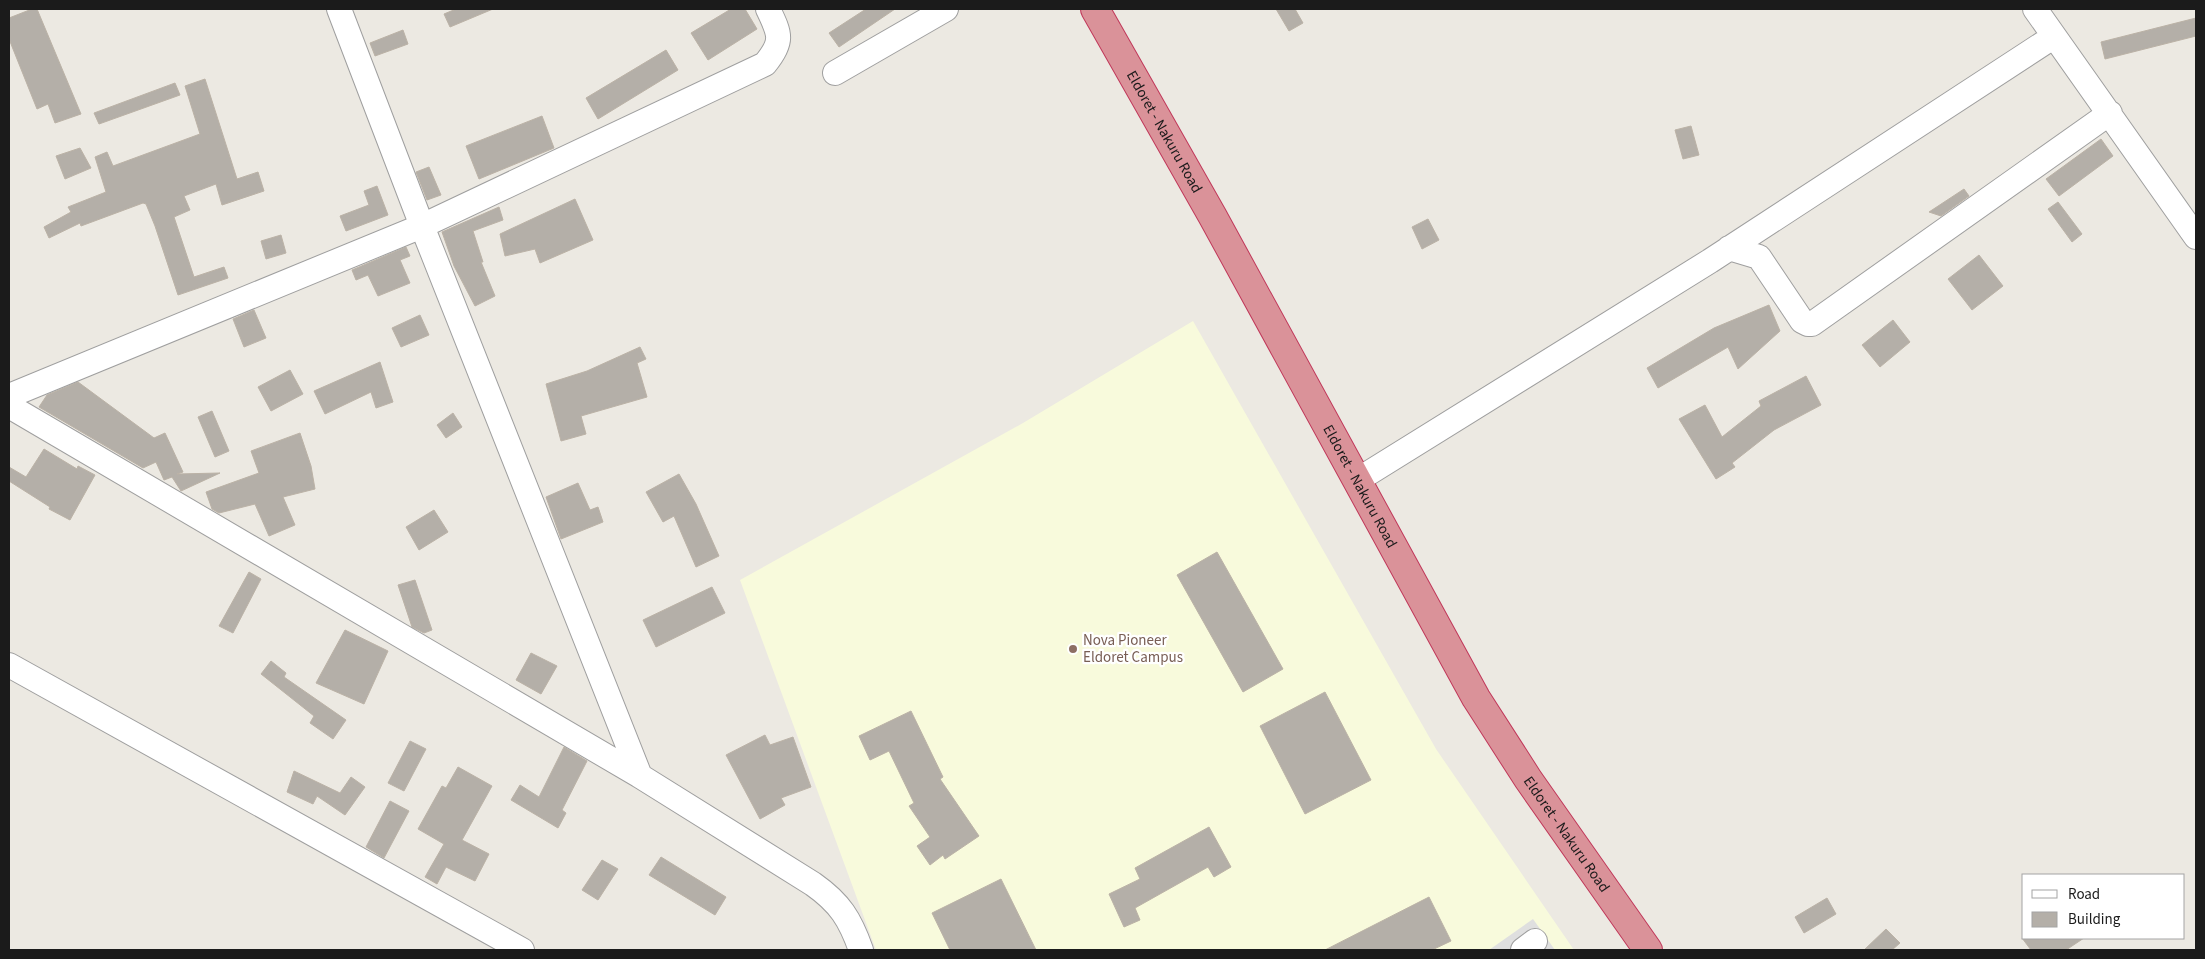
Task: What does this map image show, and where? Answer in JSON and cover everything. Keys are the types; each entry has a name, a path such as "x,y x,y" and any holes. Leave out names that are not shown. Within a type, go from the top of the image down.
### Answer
{"highway":[{"name":"Eldoret - Nakuru Road","path":"1096,9 1213,217 1476,698 1528,779 1648,950"}],"street":[{"path":"339,9 422,226 640,776"},
{"path":"9,396 422,226 765,64 776,50 780,34 768,9"},
{"path":"835,72 946,9"},
{"path":"2035,9 2053,37 2110,112 2196,237"},
{"path":"1356,481 1729,248 2053,37"},
{"path":"1729,248 1759,257 1802,321 1812,324 2110,112"},
{"path":"9,406 640,776 833,898 846,916 861,950"},
{"path":"9,665 522,950"}],"shaded area":[{"name":"Nova Pioneer Eldoret Campus","path":"1193,321 1436,749 1574,950 876,950 740,580 1023,423"},
{"path":"1533,919 1555,950 1489,950"}],"building":[{"path":"32,9 37,9 81,114 55,123 48,104 37,109 9,39 9,18"},
{"path":"456,9 493,9 450,27 444,14"},
{"path":"731,9 745,9 757,29 708,60 691,33"},
{"path":"866,9 895,9 839,47 829,33"},
{"path":"1276,9 1295,9 1303,23 1289,31"},
{"path":"2196,18 2196,36 2105,59 2101,42"},
{"path":"403,30 408,44 375,56 370,43"},
{"path":"666,50 678,70 598,119 586,98"},
{"path":"205,79 237,179 258,172 264,191 222,205 216,184 184,196 190,210 174,217 194,277 224,267 228,278 178,295 155,226 146,204 143,203 81,226 80,223 49,238 44,227 71,212 68,207 106,192 95,157 107,152 113,166 200,134 185,86"},
{"path":"175,83 180,95 99,124 94,113"},
{"path":"542,116 554,148 479,179 466,146"},
{"path":"1691,126 1699,155 1683,159 1675,130"},
{"path":"2101,139 2113,156 2059,196 2046,179"},
{"path":"80,148 91,168 65,179 56,156"},
{"path":"429,167 441,195 427,200 416,172"},
{"path":"377,186 388,215 346,231 340,216 369,205 364,191"},
{"path":"1964,189 1969,196 1941,216 1929,212"},
{"path":"575,199 593,240 540,263 535,249 505,256 500,234"},
{"path":"2058,202 2082,234 2072,242 2048,209"},
{"path":"499,207 503,220 473,231 483,262 481,262 495,296 475,306 454,266 442,232"},
{"path":"1428,219 1439,240 1422,249 1412,227"},
{"path":"281,235 286,253 266,259 261,241"},
{"path":"406,247 410,256 400,260 410,283 378,296 368,275 356,280 352,270"},
{"path":"1979,255 2003,286 1972,310 1948,279"},
{"path":"1769,305 1780,331 1738,369 1728,347 1658,388 1647,368 1714,328"},
{"path":"254,310 266,338 244,347 233,319"},
{"path":"420,315 429,335 401,347 392,328"},
{"path":"1893,320 1910,342 1880,367 1862,345"},
{"path":"640,347 646,359 637,363 647,397 581,416 586,434 561,441 546,384 587,371"},
{"path":"380,362 393,402 376,408 371,392 325,414 314,391"},
{"path":"290,370 303,394 271,411 258,387"},
{"path":"1806,376 1821,405 1774,430 1732,463 1735,467 1716,479 1679,419 1705,405 1722,437 1761,406 1759,401"},
{"path":"78,382 154,438 165,433 183,472 177,474 220,473 181,491 172,477 164,480 156,462 143,468 39,407 47,395"},
{"path":"212,411 229,451 215,457 198,417"},
{"path":"453,413 462,427 446,438 437,425"},
{"path":"300,433 311,466 315,489 283,497 295,525 269,536 255,504 219,513 212,509 206,492 259,473 251,451"},
{"path":"44,449 77,469 78,466 95,475 70,520 49,509 50,507 9,481 9,467 26,477"},
{"path":"679,474 696,504 719,556 696,567 674,516 663,522 646,492"},
{"path":"578,483 590,510 598,507 603,522 561,539 546,497"},
{"path":"434,510 448,532 419,550 406,527"},
{"path":"1217,552 1283,669 1243,692 1177,575"},
{"path":"249,572 261,579 233,633 219,626"},
{"path":"415,580 432,630 424,633 412,627 398,585"},
{"path":"712,587 725,613 656,647 643,620"},
{"path":"345,630 388,651 364,704 316,683"},
{"path":"531,653 557,666 541,694 516,680"},
{"path":"271,661 286,673 284,677 346,720 333,739 310,723 314,716 261,674"},
{"path":"1325,692 1371,780 1305,814 1260,726"},
{"path":"911,711 943,777 940,779 979,836 945,859 943,855 930,865 917,846 930,837 909,806 914,803 889,751 870,760 859,736"},
{"path":"765,735 770,745 793,737 811,787 781,798 785,805 760,819 726,755"},
{"path":"410,741 426,749 404,791 388,783"},
{"path":"564,747 587,761 562,810 566,813 558,828 511,800 520,785 539,797"},
{"path":"458,767 492,786 462,840 489,854 475,881 446,867 437,884 425,877 444,844 418,829 442,786 446,788"},
{"path":"294,771 340,793 351,777 365,787 345,815 317,796 313,804 287,792"},
{"path":"390,801 409,811 384,858 366,847"},
{"path":"1209,827 1231,867 1214,877 1208,867 1135,908 1140,920 1124,927 1109,894 1140,879 1135,868"},
{"path":"661,857 726,897 715,915 649,875"},
{"path":"602,860 618,869 598,900 582,890"},
{"path":"1001,879 1036,950 950,950 932,913"},
{"path":"1429,897 1451,941 1432,950 1325,950"},
{"path":"1827,898 1836,914 1804,933 1795,917"},
{"path":"1886,929 1900,943 1892,950 1864,950"},
{"path":"2023,939 2082,939 2066,950 2031,950"}],"place":[{"name":"Nova Pioneer Eldoret Campus","path":"1073,649"}]}
